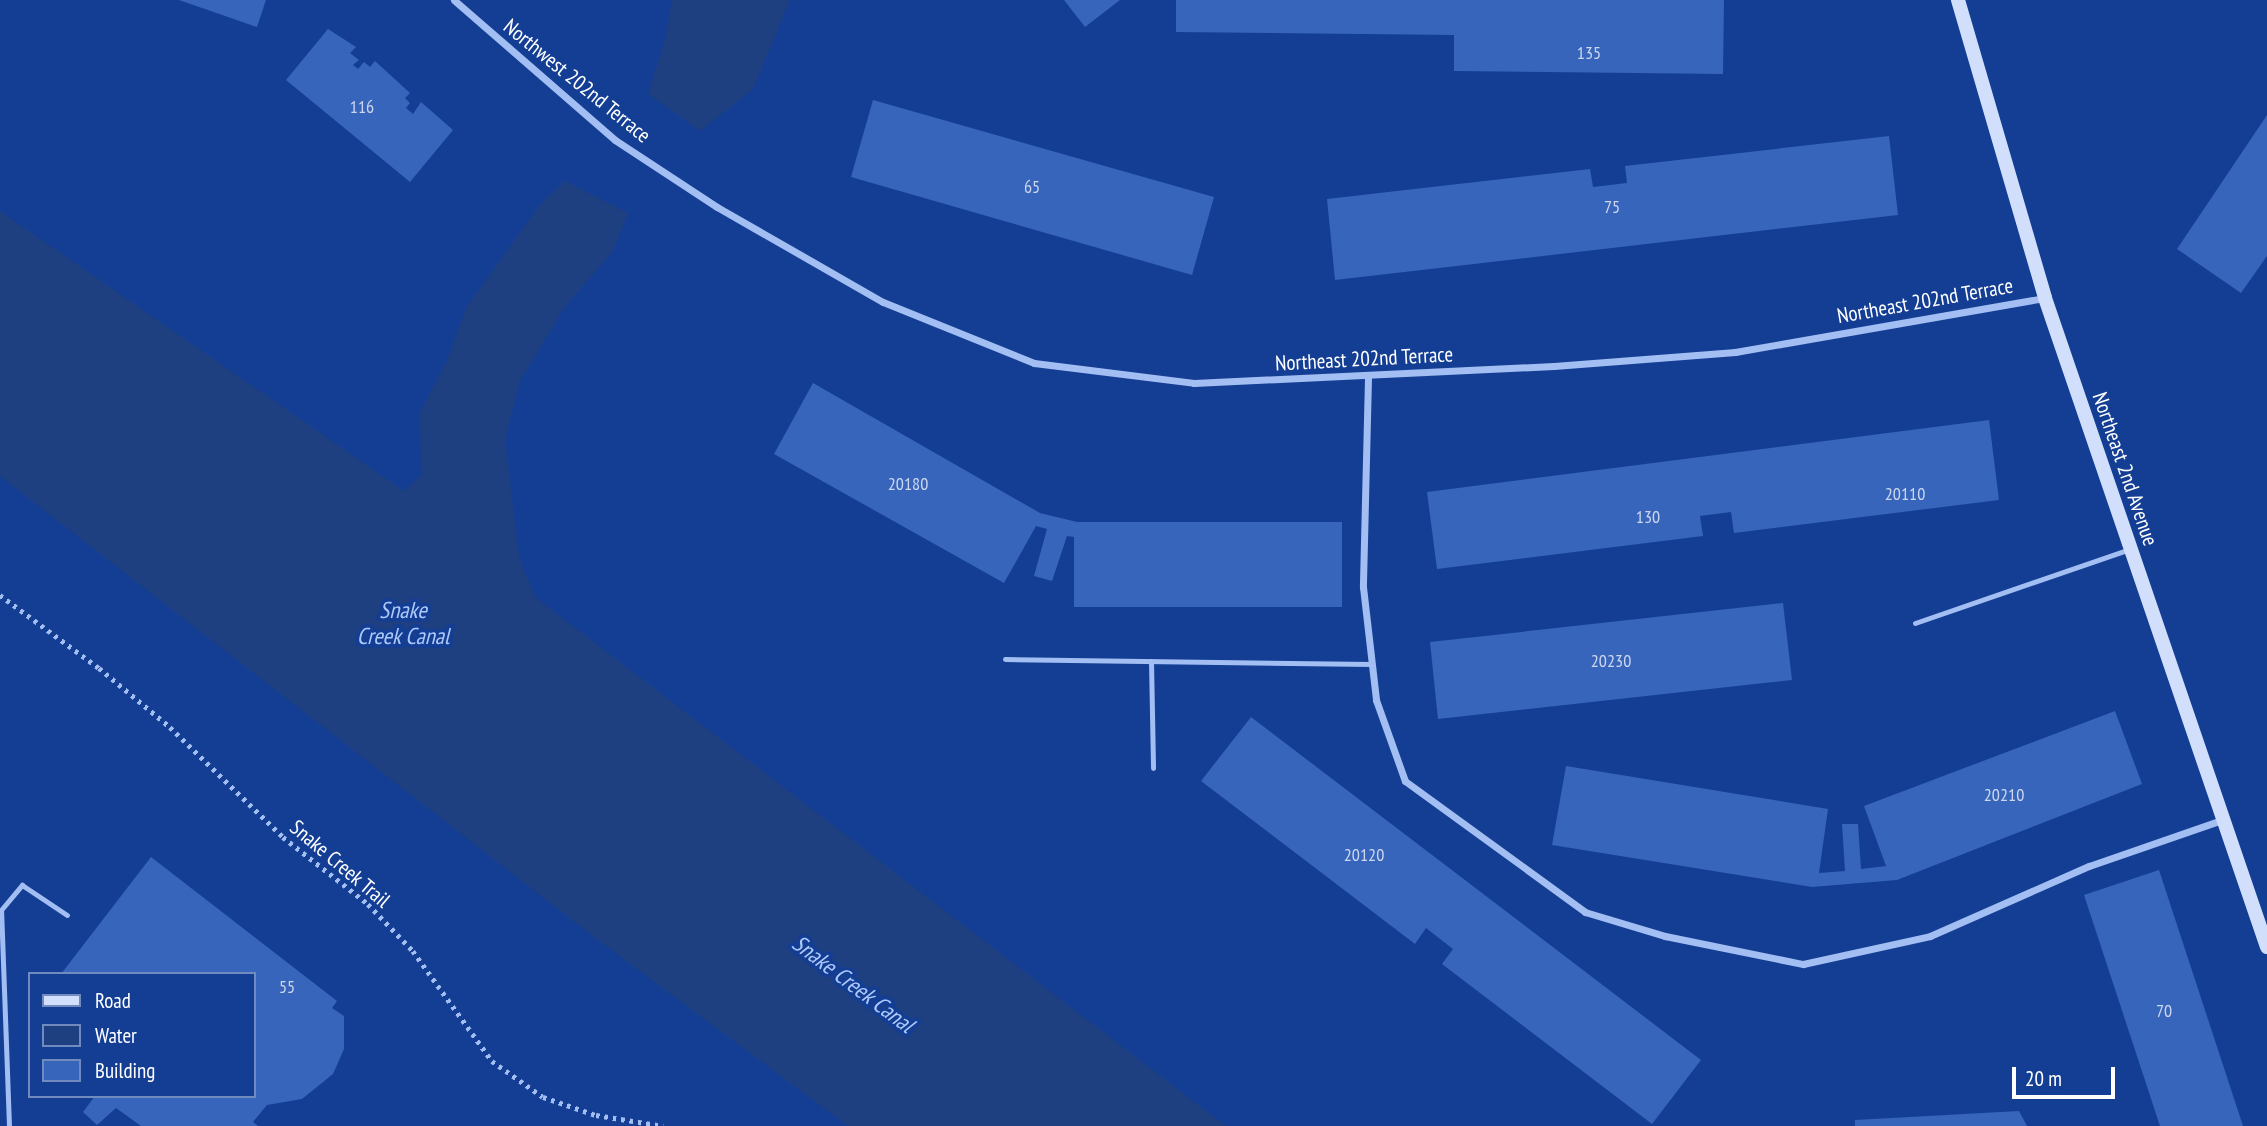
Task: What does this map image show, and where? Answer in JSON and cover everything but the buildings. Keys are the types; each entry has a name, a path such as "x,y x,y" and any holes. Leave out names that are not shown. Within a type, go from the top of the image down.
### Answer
{"street":[{"name":"Northwest 202nd Terrace","path":"454,0 615,140 717,206"},
{"name":"Northeast 2nd Avenue","path":"1958,0 2045,298 2267,946"},
{"name":"Northeast 202nd Terrace","path":"717,206 883,302 1034,363 1194,383 1368,378 1735,352 2045,298"},
{"path":"1368,378 1363,587 1376,701 1405,781 1585,912 1665,936 1803,964 1930,936 2089,866 2222,820"}],"lane":[{"path":"1915,623 2130,549"},
{"path":"1005,659 1372,664"},
{"path":"1151,661 1153,768"},
{"path":"9,1126 1,911 22,885 67,915"}],"path":[{"name":"Snake Creek Trail","path":"0,595 99,668 170,727 283,837 369,904 413,951 492,1061 543,1097 596,1115 663,1126"}],"water":[{"path":"672,0 790,0 753,89 700,131 648,94 666,37"},
{"name":"Snake Creek Canal","path":"565,181 628,213 613,251 564,308 520,381 505,439 519,557 535,597 1226,1126 848,1126 594,937 0,476 0,211 404,491 421,475 420,412 447,361 466,308 539,206"}]}
